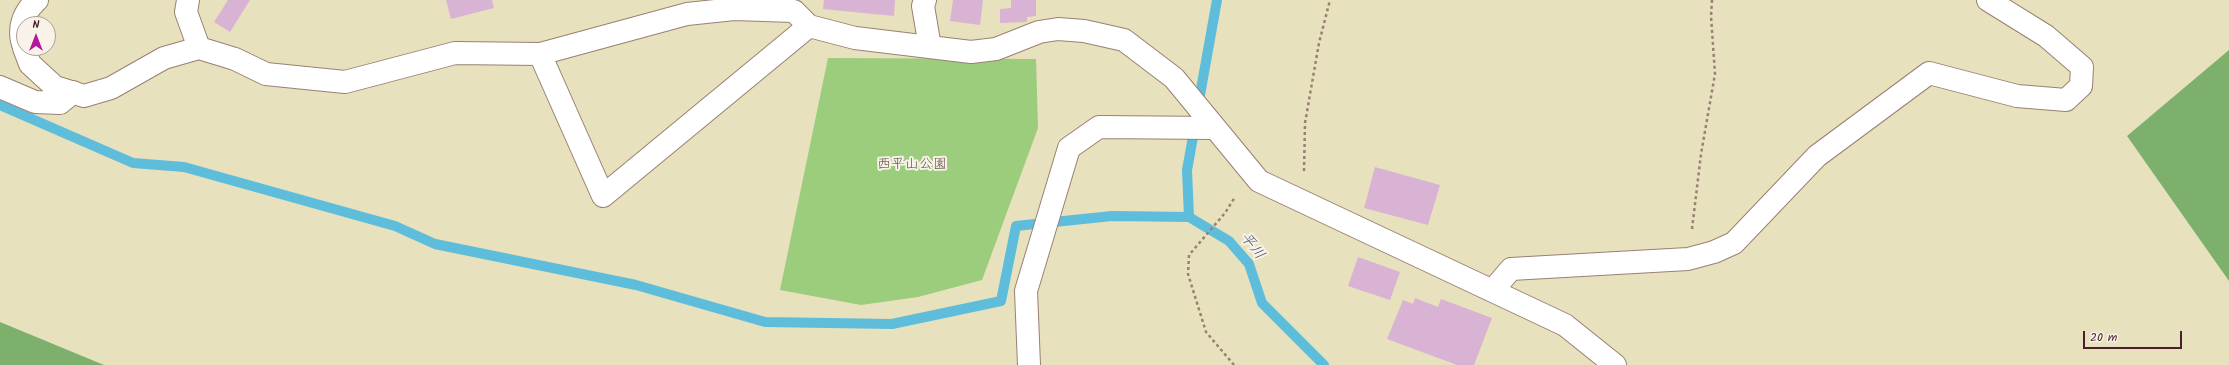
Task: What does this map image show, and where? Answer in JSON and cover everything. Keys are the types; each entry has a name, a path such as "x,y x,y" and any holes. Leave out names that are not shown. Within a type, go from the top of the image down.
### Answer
{"street":[{"path":"25,16 37,0"},
{"path":"188,0 186,12 199,48"},
{"path":"925,0 923,6 930,47"},
{"path":"1493,290 1511,269 1688,259 1714,252 1734,244 1817,156 1929,73 2017,96 2066,100 2082,86 2082,66 2046,36 1988,0"},
{"path":"27,56 30,64 55,87 84,96 111,88 164,58 199,48 234,59 266,74 345,82 455,53 540,54 687,14 793,5 809,26 854,38 971,52 996,49 1039,32 1058,28 1084,31 1124,40 1174,78 1260,181 1565,325 1615,365"},
{"path":"540,54 603,196 809,26"},
{"path":"0,87 35,102 60,104 72,92"},
{"path":"1029,365 1026,291 1069,148 1099,127 1215,128"}],"path":[{"path":"1303,201 1305,123 1319,43 1330,0"},
{"path":"1688,259 1701,154 1715,74 1711,16 1712,0"},
{"path":"1226,213 1204,240 1189,255 1188,274 1206,332 1234,365"}],"green space":[{"path":"2229,50 2229,281 2127,136"},
{"name":"西平山公園","path":"828,58 1036,59 1038,128 982,280 918,297 861,305 780,290"},
{"path":"0,322 104,365 0,365"}],"building":[{"path":"228,0 250,0 230,32 214,22"},
{"path":"446,0 492,0 494,8 451,19"},
{"path":"824,0 895,0 894,16 823,9"},
{"path":"953,0 983,0 980,25 950,21"},
{"path":"1011,0 1036,0 1036,16 1027,17 1027,22 1000,23 1000,9 1011,8"},
{"path":"1375,167 1440,185 1428,225 1364,208"},
{"path":"1358,257 1400,272 1390,300 1348,286"},
{"path":"1415,298 1438,307 1441,299 1492,318 1474,365 1457,365 1387,339 1403,300 1413,304"}],"waterway":[{"path":"1198,106 1217,0"},
{"name":"平川","path":"0,105 133,163 184,167 395,226 435,244 636,285 765,322 892,324 1001,301 1016,226 1112,216 1189,217 1229,241 1249,264 1262,303 1324,365"},
{"path":"1189,217 1187,170 1195,126"}]}
